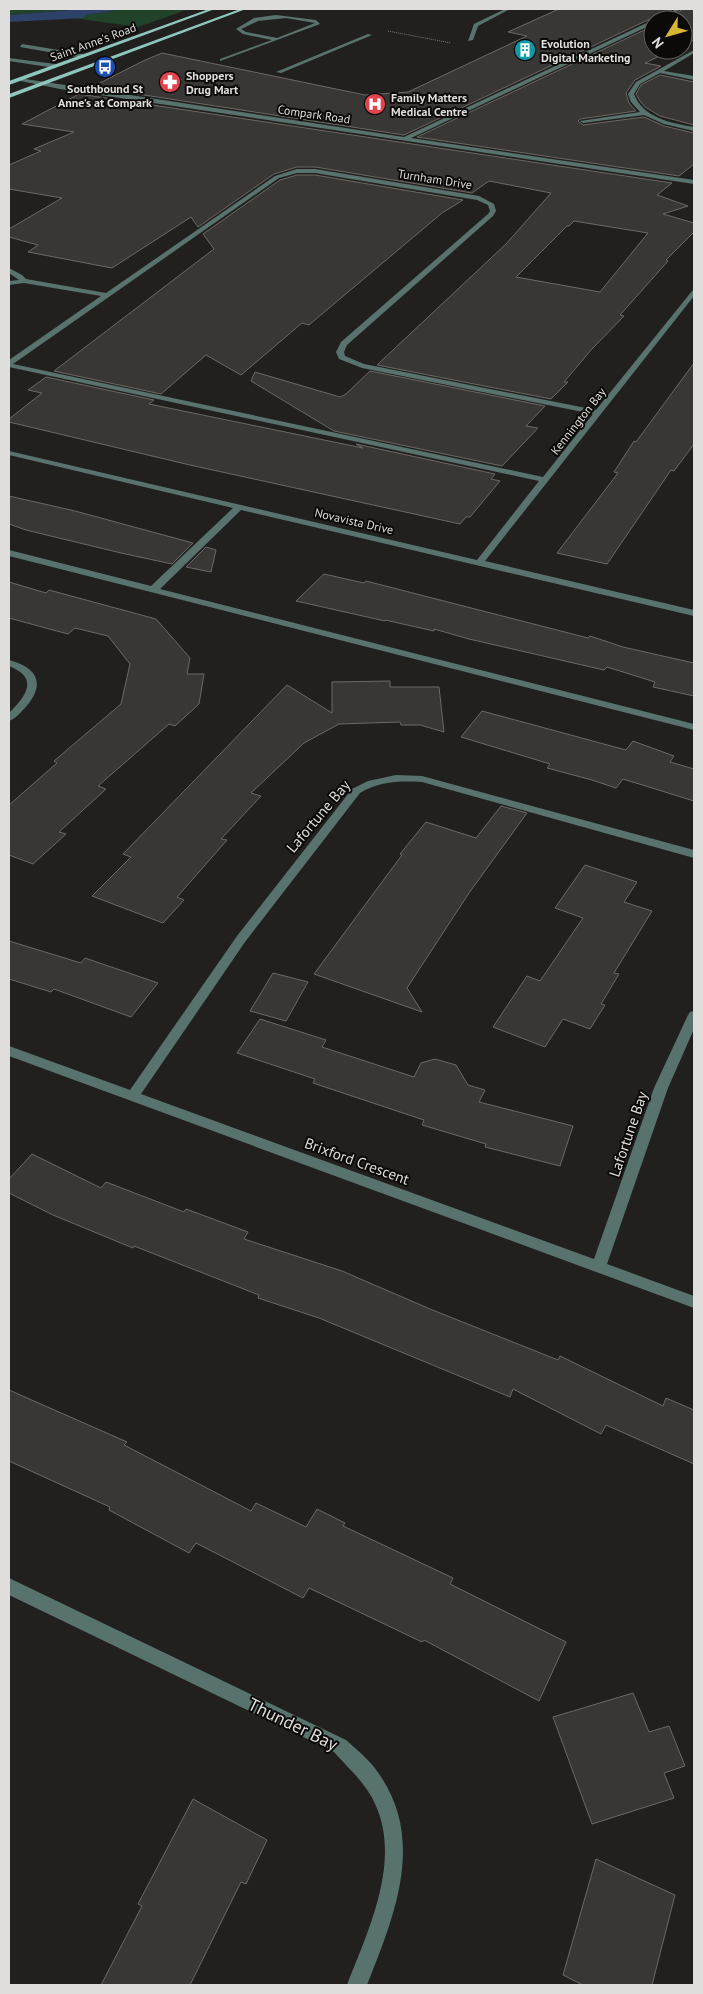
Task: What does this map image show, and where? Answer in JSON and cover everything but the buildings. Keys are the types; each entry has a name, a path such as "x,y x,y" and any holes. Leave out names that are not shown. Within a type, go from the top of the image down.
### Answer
{"main road":[{"name":"Saint Anne's Road","path":"9,83 213,9"},
{"name":"Saint Anne's Road","path":"9,96 244,9"}],"street":[{"path":"470,40 476,25 505,9"},
{"path":"222,60 318,24 316,21 282,15 268,16 243,25 238,29 245,33 277,39"},
{"path":"406,138 643,27"},
{"path":"279,72 370,34"},
{"path":"22,46 83,56"},
{"path":"694,51 638,83 631,94 636,106 646,113 661,120 694,129"},
{"path":"9,59 55,66"},
{"path":"658,71 694,78"},
{"name":"Compark Road","path":"19,80 694,182"},
{"path":"582,121 646,113"},
{"name":"Turnham Drive","path":"9,364 277,177 288,173 315,171 479,198 491,204 493,211 344,344 340,352 342,357 362,366 598,413"},
{"path":"9,270 20,276 24,282"},
{"path":"9,283 24,282 106,295"},
{"name":"Kennington Bay","path":"479,563 694,292"},
{"path":"9,364 545,480"},
{"name":"Novavista Drive","path":"9,454 694,613"},
{"path":"153,590 239,507"},
{"path":"9,553 694,727"},
{"path":"9,663 16,665 28,674 32,680 33,687 28,700 9,718"},
{"name":"Lafortune Bay","path":"133,1096 241,939 353,796 365,786 393,778 422,779 694,854"},
{"name":"Lafortune Bay","path":"599,1267 661,1088 694,1015"},
{"name":"Brixford Crescent","path":"9,1050 694,1302"},
{"name":"Thunder Bay","path":"9,1586 340,1746 359,1762 376,1785 389,1809 395,1865 388,1901 357,1985"}],"path":[{"path":"9,11 14,9"}],"green space":[{"path":"9,9 83,9 9,15"},
{"path":"125,9 189,9 138,27 73,18 83,18 86,15"}],"water":[{"path":"83,9 125,9 86,15 83,18 9,22 9,15"}],"place":[{"name":"Evolution Digital Marketing","path":"525,50"},
{"name":"Southbound St Anne's at Compark","path":"105,67"},
{"name":"Shoppers Drug Mart","path":"170,82"},
{"name":"Family Matters Medical Centre","path":"375,104"}]}
